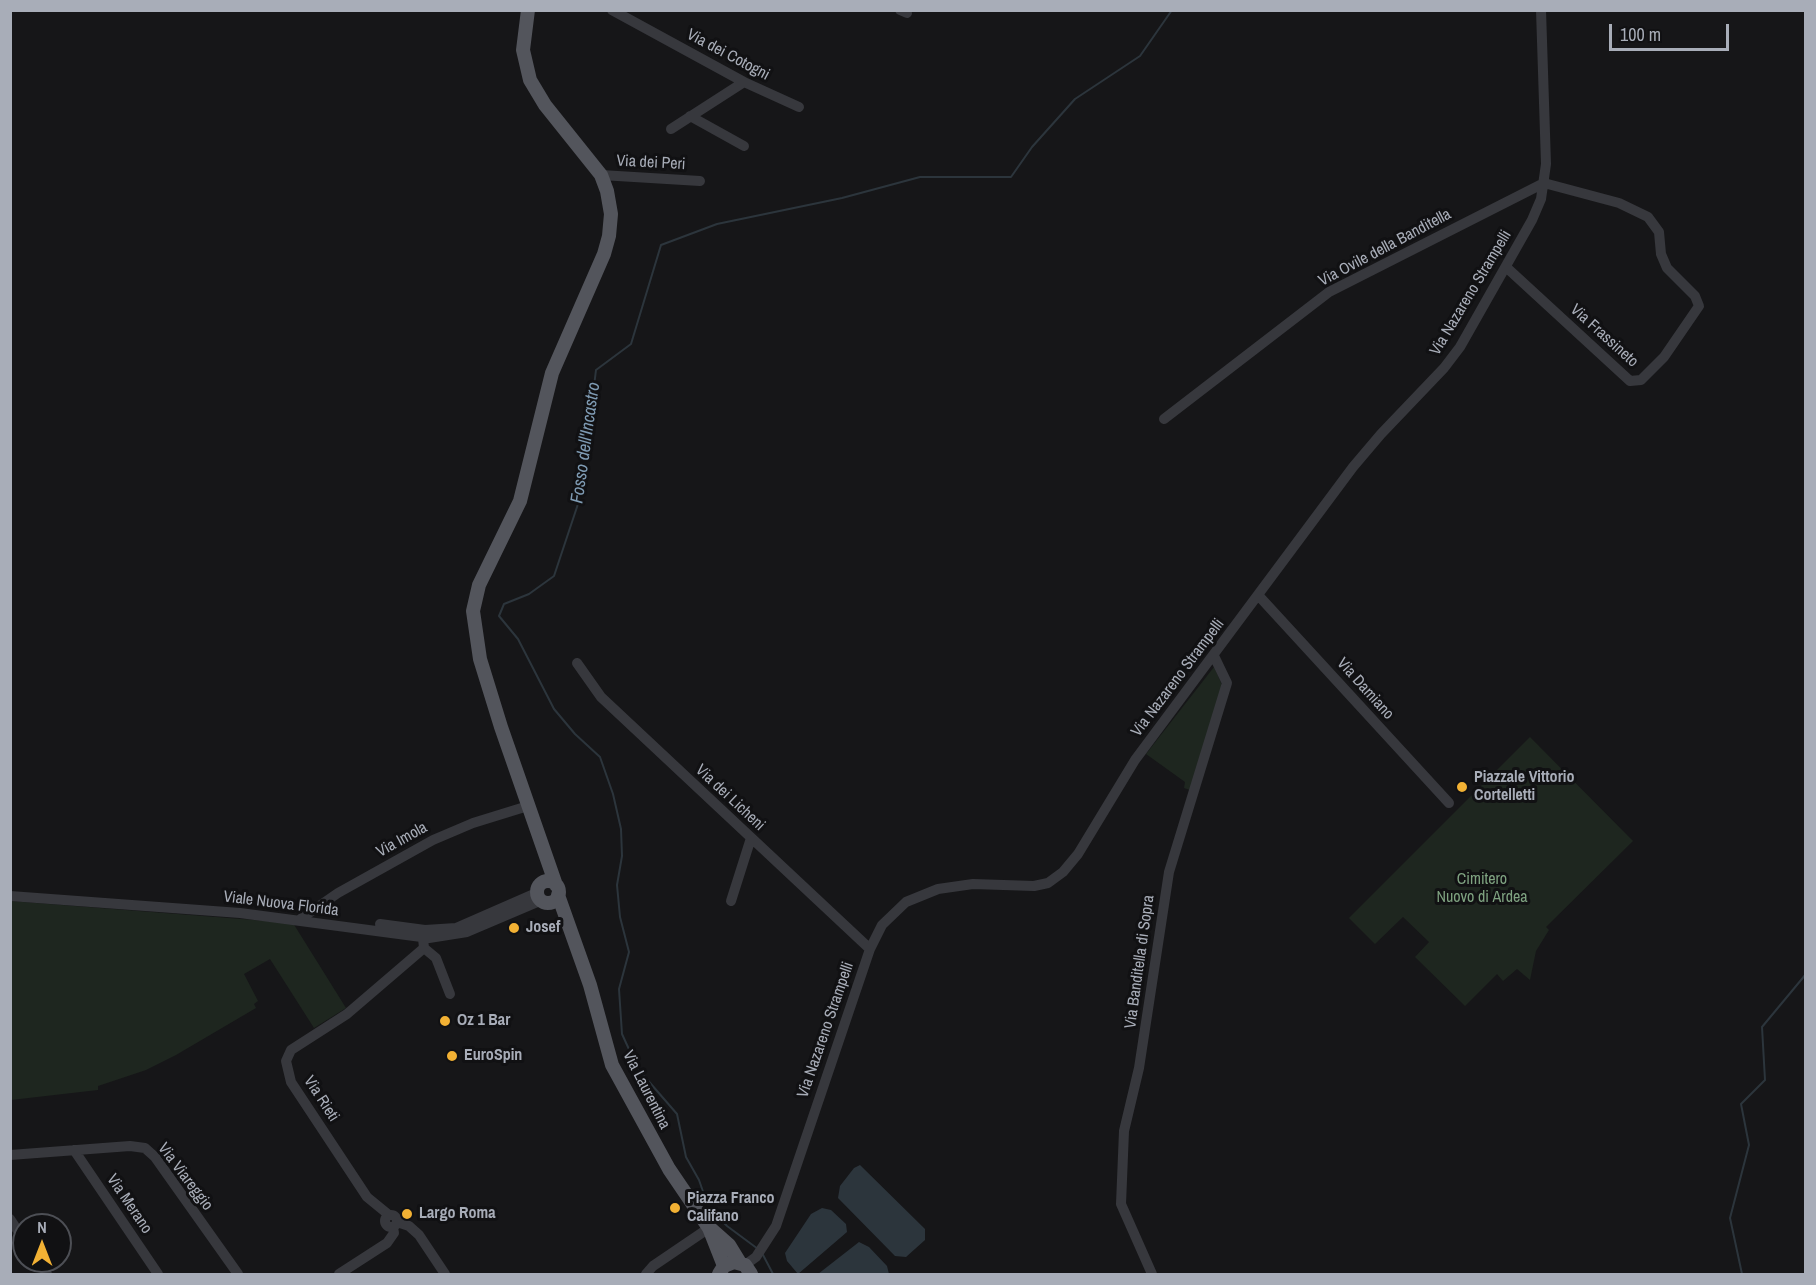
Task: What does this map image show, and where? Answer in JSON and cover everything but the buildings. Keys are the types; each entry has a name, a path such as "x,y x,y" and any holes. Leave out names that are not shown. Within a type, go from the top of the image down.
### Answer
{"main road":[{"path":"525,11 524,54 530,80 545,105 601,176"},
{"name":"Via Laurentina","path":"601,176 607,191 611,214 606,248 552,373 517,509 478,585 473,616 477,646 501,727 590,984 612,1065 669,1169 709,1227 748,1265"},
{"name":"Via Laurentina","path":"533,821 543,867 541,896 567,921"},
{"path":"549,882 557,890 553,902 541,896 549,882"},
{"name":"Via Laurentina","path":"709,1227 722,1270"},
{"path":"722,1270 748,1265"}],"street":[{"name":"Via dei Cotogni","path":"612,10 744,82 799,107"},
{"name":"Via Nazareno Strampelli","path":"748,1265 769,1239 776,1226 870,949 888,918 906,903 922,894 966,884 1034,886 1059,876 1074,859 1135,760 1359,459 1452,357 1535,215 1544,183 1541,10"},
{"path":"671,129 744,82"},
{"path":"690,116 744,146"},
{"name":"Via dei Peri","path":"601,176 700,181"},
{"name":"Via Frassineto","path":"1506,267 1630,381 1641,380 1664,357 1698,308 1696,297 1667,268 1661,254 1659,231 1648,217 1619,203 1544,183"},
{"name":"Via Ovile della Banditella","path":"1164,419 1329,292 1544,183"},
{"name":"Via Damiano","path":"1258,595 1449,803"},
{"name":"Via Banditella di Sopra","path":"1152,1275 1121,1204 1124,1131 1139,1068 1169,872 1227,683 1214,656"},
{"name":"Via dei Licheni","path":"577,663 601,697 870,949"},
{"name":"Via Imola","path":"303,917 345,889 439,837 528,806"},
{"path":"731,901 751,838"},
{"name":"Viale Nuova Florida","path":"10,890 238,906 303,917 424,943 467,932 541,896"},
{"name":"Viale Nuova Florida","path":"10,897 303,917 441,930 464,926 541,896"},
{"path":"424,943 436,958 450,994"},
{"name":"Via Rieti","path":"424,943 352,1010 293,1048 286,1061 291,1082 367,1197 393,1222 409,1226 419,1235 445,1275"},
{"name":"Via Viareggio","path":"10,1155 135,1146 149,1151 238,1275"},
{"name":"Via Merano","path":"74,1150 158,1275"},
{"path":"339,1275 387,1243 393,1236 393,1222"},
{"path":"646,1275 653,1266 709,1227"}],"green space":[{"path":"1214,667 1222,685 1190,790 1184,788 1185,782 1146,754"},
{"name":"Cimitero Nuovo di Ardea","path":"1530,737 1633,841 1546,927 1549,930 1536,951 1530,980 1517,969 1503,981 1497,974 1465,1006 1415,957 1429,942 1403,917 1375,944 1349,918"},
{"path":"10,901 293,923 346,1008 314,1028 270,959 244,974 258,1001 254,1004 256,1008 176,1055 146,1070 98,1086 98,1090 11,1100"}],"shaded area":[{"path":"860,1165 925,1229 925,1240 906,1257 895,1256 838,1198 840,1186 854,1168"},
{"path":"822,1208 831,1210 846,1224 847,1232 798,1274 787,1261 785,1253 811,1214"},
{"path":"859,1242 869,1247 887,1266 889,1274 818,1274"}],"waterway":[{"name":"Fosso dell'Incastro","path":"758,1249 727,1226 708,1206 699,1180 686,1157 677,1114 638,1069 622,1034 619,989 629,952 620,917 617,885 622,856 621,829 613,794 600,757 575,734 554,709 518,639 499,616 504,604 529,594 554,576 580,498 596,370 631,344 661,245 717,224 842,198 920,177 1011,177 1032,147 1075,99 1140,56 1172,10"},
{"path":"1742,1274 1730,1218 1749,1145 1741,1104 1765,1080 1762,1027 1806,974"},
{"name":"Fosso dell'Incastro","path":"762,1253 773,1274"}],"place":[{"name":"Piazzale Vittorio Cortelletti","path":"1462,787"},
{"name":"Josef","path":"514,928"},
{"name":"Oz 1 Bar","path":"445,1021"},
{"name":"EuroSpin","path":"452,1056"},
{"name":"Piazza Franco Califano","path":"675,1208"},
{"name":"Largo Roma","path":"407,1214"}]}
